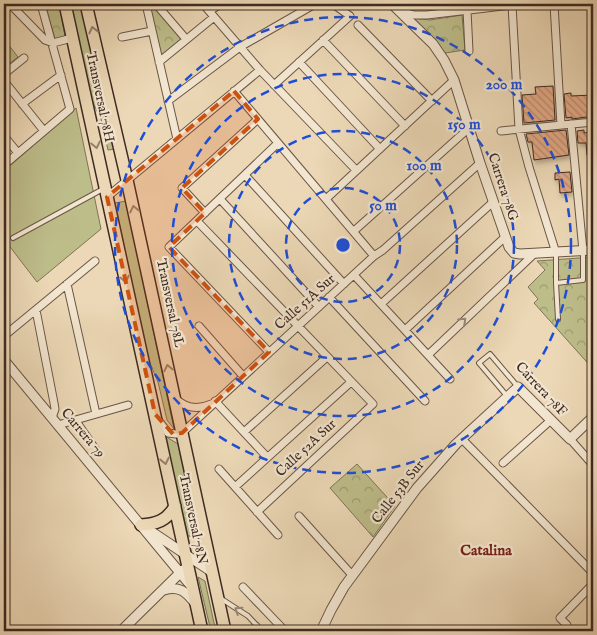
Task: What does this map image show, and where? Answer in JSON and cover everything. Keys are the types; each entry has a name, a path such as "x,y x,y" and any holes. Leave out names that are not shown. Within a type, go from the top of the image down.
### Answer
{"main road":[{"name":"Transversal 78H","path":"64,4 106,192"},
{"name":"Transversal 78H","path":"86,4 127,180"},
{"name":"Transversal 78L","path":"127,180 182,433"},
{"path":"106,192 155,414"},
{"name":"Transversal 78N","path":"155,414 175,506 185,564 193,588 202,631"},
{"name":"Transversal 78N","path":"182,433 225,631"},
{"path":"140,525 158,523 168,516 175,506"}],"street":[{"path":"10,4 39,36 53,43 72,38"},
{"path":"4,165 70,109 41,4"},
{"path":"146,4 177,139"},
{"path":"156,4 186,39"},
{"path":"203,4 260,70 356,170"},
{"path":"159,62 186,39 221,4"},
{"path":"168,101 240,47 315,4"},
{"path":"274,85 350,16 333,4"},
{"name":"Carrera 78G","path":"392,4 402,11 433,44 454,80 509,247 514,253 534,254"},
{"path":"402,11 427,15 503,5 532,4"},
{"path":"554,4 562,125"},
{"path":"512,5 519,129 556,253"},
{"path":"467,10 469,51"},
{"path":"358,25 432,101"},
{"path":"122,37 152,31"},
{"path":"323,40 405,126"},
{"path":"4,74 24,58"},
{"path":"299,62 380,148"},
{"path":"106,192 127,180 260,70"},
{"path":"22,104 61,75"},
{"path":"326,199 454,80"},
{"path":"4,81 44,131"},
{"path":"234,91 374,256"},
{"path":"205,213 182,188 258,119"},
{"path":"501,131 593,122"},
{"path":"571,124 583,251"},
{"path":"354,231 469,128"},
{"path":"4,136 18,153"},
{"path":"269,352 169,247 278,143"},
{"name":"Calle 51A Sur","path":"182,433 354,274 480,163"},
{"path":"245,175 344,284"},
{"path":"220,199 319,306"},
{"path":"381,304 493,202"},
{"path":"197,221 351,382 234,487"},
{"path":"405,330 505,236"},
{"path":"428,355 534,254 593,250"},
{"path":"4,336 95,261"},
{"path":"354,274 450,379"},
{"path":"68,284 96,414"},
{"path":"329,297 425,402"},
{"path":"36,310 54,403 55,422 76,420 128,405"},
{"path":"200,326 243,376"},
{"path":"244,432 327,357"},
{"name":"Carrera 79","path":"4,360 140,525 185,564 212,572"},
{"name":"Calle 52A Sur","path":"257,512 373,404 351,382"},
{"name":"Calle 53B Sur","path":"321,631 352,575 417,488 462,440 518,387"},
{"name":"Carrera 78F","path":"518,387 593,465"},
{"name":"Calle 51A Sur","path":"175,398 186,406 196,408 206,406 215,401"},
{"path":"215,401 268,457"},
{"path":"155,414 168,433 182,433"},
{"path":"570,439 593,417"},
{"path":"503,463 551,420"},
{"path":"462,440 593,573"},
{"path":"219,469 278,535"},
{"path":"300,516 352,575"},
{"name":"Carrera 79","path":"140,525 185,564"},
{"path":"121,631 162,591 185,564"},
{"path":"561,631 567,625 560,618 593,584"},
{"path":"243,587 285,631"},
{"path":"162,591 173,588 180,589 196,604"}],"lane":[{"path":"13,238 106,192"},
{"path":"556,283 583,280 583,251"},
{"path":"556,253 558,319"},
{"name":"Carrera 78F","path":"508,396 479,363 490,354 518,387"},
{"path":"76,420 97,449"},
{"path":"218,596 248,616 262,631"},
{"path":"247,631 257,626"}],"highlighted area":[{"path":"234,91 258,119 182,188 205,213 169,247 269,352 182,433 173,434 155,414 107,197"}],"green space":[{"path":"45,4 59,4 65,36 55,39"},
{"path":"70,4 82,4 116,149 108,150 101,119 92,101"},
{"path":"148,4 151,4 181,39 161,56"},
{"path":"462,15 465,50 445,53 413,18 430,20"},
{"path":"4,39 18,57 4,68"},
{"path":"76,108 101,229 37,282 4,239 4,171"},
{"path":"126,201 174,429 167,420 158,382 147,356 115,203"},
{"path":"593,257 593,369 534,303 538,299 528,287 545,270 537,261"},
{"path":"165,436 178,444 199,537 188,536"},
{"path":"357,464 395,506 373,537 330,488"},
{"path":"198,577 205,581 214,623 219,631 211,631"}],"building":[{"path":"553,86 555,120 524,123 522,95 536,94 535,87"},
{"path":"571,93 571,96 593,95 593,116 566,118 564,94"},
{"path":"566,130 569,155 534,160 532,142 528,142 526,134"},
{"path":"584,130 584,133 593,132 593,155 587,155 586,143 578,143 577,131"},
{"path":"570,172 572,192 560,193 559,179 555,180 555,173"}],"district":[{"name":"Catalina","path":"486,550"}]}
